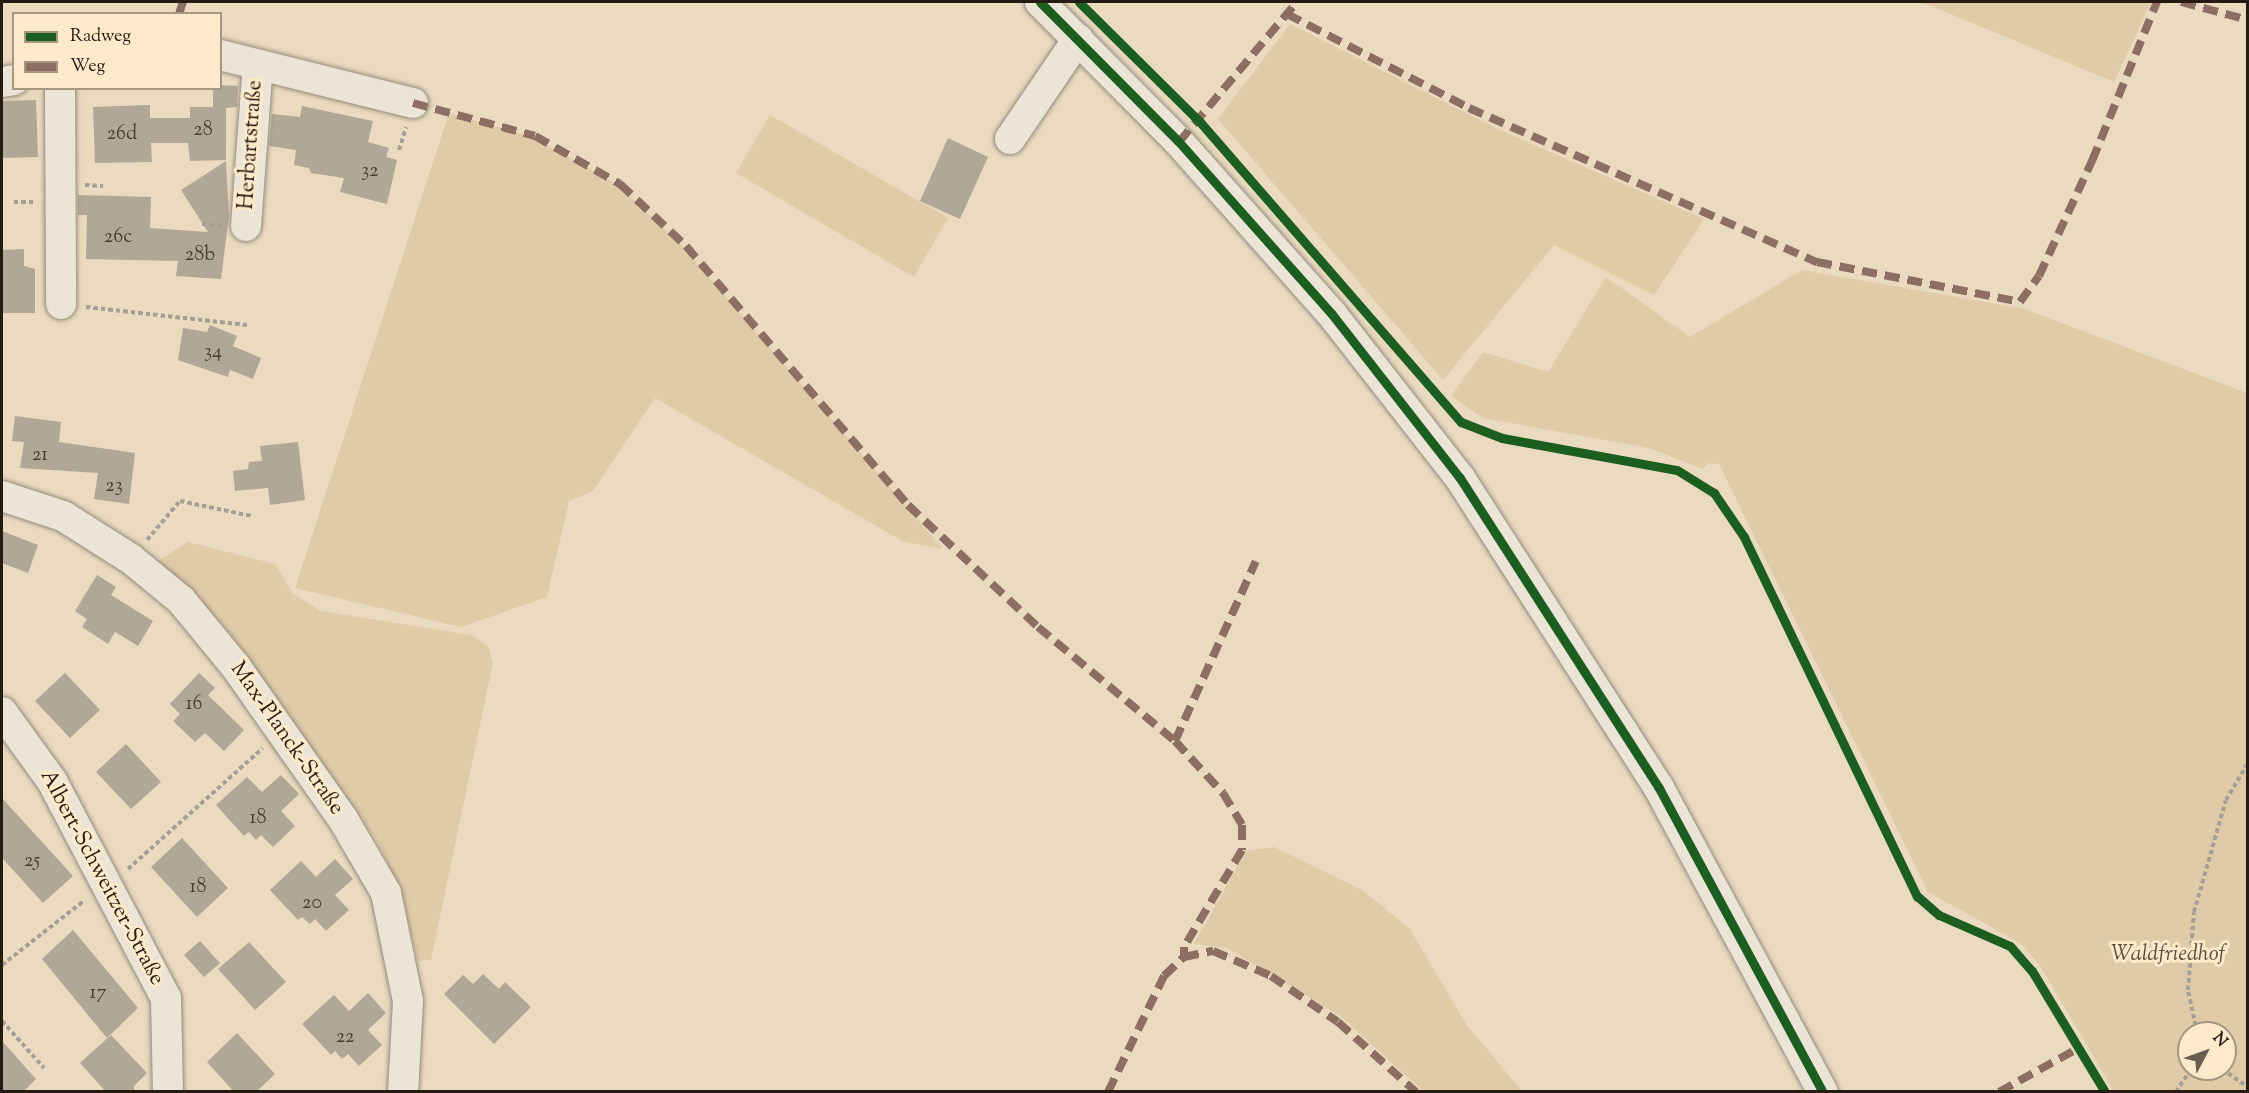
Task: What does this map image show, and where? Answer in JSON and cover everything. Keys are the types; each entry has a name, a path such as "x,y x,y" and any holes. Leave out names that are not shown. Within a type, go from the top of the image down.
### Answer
{"street":[{"path":"1040,2 1179,142 1330,313 1460,478 1659,788 1823,1092"},
{"path":"1010,140 1078,39"},
{"name":"Herbartstraße","path":"222,55 412,104"},
{"name":"Herbartstraße","path":"246,226 258,64"},
{"path":"60,90 57,203 61,304"},
{"name":"Max-Planck-Straße","path":"2,496 63,516 131,559 181,600 281,731 343,819 386,893 408,1000 403,1092"},
{"name":"Albert-Schweitzer-Straße","path":"2,712 52,781 166,998 168,1092"}],"path":[{"path":"61,304 247,325"},
{"path":"131,559 180,501 252,516"},
{"path":"2,965 107,884 281,731"},
{"path":"2194,1021 2188,990 2193,912 2226,800 2247,763"},
{"path":"2,1021 44,1068"}],"green space":[{"path":"1922,2 2151,2 2114,82"},
{"path":"1290,24 1500,130 1704,219 1654,295 1554,245 1443,380 1218,119"},
{"path":"449,113 535,138 619,186 684,248 943,549 904,542 655,398 593,491 569,501 547,597 461,627 295,588"},
{"path":"770,115 948,218 914,277 736,173"},
{"name":"Waldfriedhof","path":"1802,270 2025,309 2247,393 2247,1091 2114,1091 2039,964 2020,943 1928,892 1719,464 1709,463 1702,469 1649,448 1483,418 1451,396 1483,352 1548,372 1606,277 1690,337"},
{"path":"188,542 275,564 293,594 321,611 471,635 488,646 493,663 431,960 418,961 398,884 375,837 228,630 158,561"},
{"path":"1274,847 1362,890 1410,929 1466,1024 1522,1091 1423,1091 1340,1016 1227,948 1194,944 1246,851"}],"building":[{"path":"222,85 238,86 237,107 226,108 226,160 190,161 188,143 151,143 152,162 95,163 93,107 150,105 150,118 190,118 190,107 213,107 213,90 222,90"},
{"path":"36,100 38,157 2,158 2,101"},
{"path":"302,106 373,121 368,142 389,148 386,157 397,160 387,204 340,192 344,178 311,173 309,168 294,165 296,150 269,146 272,114 300,117"},
{"path":"948,138 988,157 960,219 920,201"},
{"path":"226,161 229,216 221,279 176,276 178,261 86,259 87,215 78,215 78,195 151,197 150,228 208,232 181,190"},
{"path":"24,249 24,266 35,269 35,313 2,313 2,250"},
{"path":"210,325 237,336 233,346 261,358 253,379 230,370 228,377 178,360 183,328 207,332"},
{"path":"15,416 61,422 59,442 135,453 129,504 94,499 98,473 20,468 24,442 12,441"},
{"path":"298,442 305,500 270,505 268,488 235,491 233,471 248,469 249,462 262,461 260,446"},
{"path":"2,531 38,545 28,573 2,563"},
{"path":"97,575 116,587 111,595 153,621 138,646 115,632 108,644 82,627 87,619 75,611"},
{"path":"65,673 100,710 70,738 35,701"},
{"path":"199,673 215,688 208,695 244,730 224,751 205,733 195,742 173,721 180,714 170,704"},
{"path":"126,744 161,782 131,809 96,772"},
{"path":"281,775 299,794 281,811 295,826 273,847 261,835 256,840 249,832 244,836 216,805 247,777 262,792"},
{"path":"2,798 73,876 43,903 2,858"},
{"path":"182,838 228,888 197,917 151,867"},
{"path":"335,859 353,879 335,895 349,910 326,931 315,919 310,924 302,917 298,920 270,890 301,861 316,877"},
{"path":"73,930 138,1008 107,1038 42,959"},
{"path":"200,941 220,963 204,977 184,955"},
{"path":"249,942 286,982 255,1010 218,969"},
{"path":"483,974 499,989 505,982 531,1007 494,1044 444,994 463,975 473,984"},
{"path":"368,993 386,1013 368,1030 382,1045 359,1066 348,1054 342,1059 335,1051 331,1055 302,1024 334,995 349,1011"},
{"path":"237,1033 275,1074 256,1092 234,1092 207,1062"},
{"path":"111,1035 147,1073 134,1086 134,1092 106,1092 80,1063"},
{"path":"2,1041 36,1079 23,1092 2,1092"}],"marked path":[{"path":"180,12 183,2"},
{"path":"1179,142 1297,2"},
{"path":"1287,14 1469,108 1817,262 2020,302 2039,276 2092,161 2157,2"},
{"path":"2181,2 2248,20"},
{"path":"413,103 535,136 620,184 686,246 908,505 1038,627 1175,741 1223,793 1242,825 1242,850 1184,947 1184,957"},
{"path":"1175,741 1256,561"},
{"path":"1108,1092 1164,976 1184,957 1213,951 1271,976 1338,1022 1416,1092"},
{"path":"1999,1092 2077,1049"}],"cycle path":[{"path":"1040,2 1179,142 1331,313 1460,478 1659,788 1823,1092"},
{"path":"1079,2 1200,122 1461,422 1502,438 1677,470 1714,493 1744,537 1917,896 1939,915 2010,946 2032,971 2105,1092"}]}
